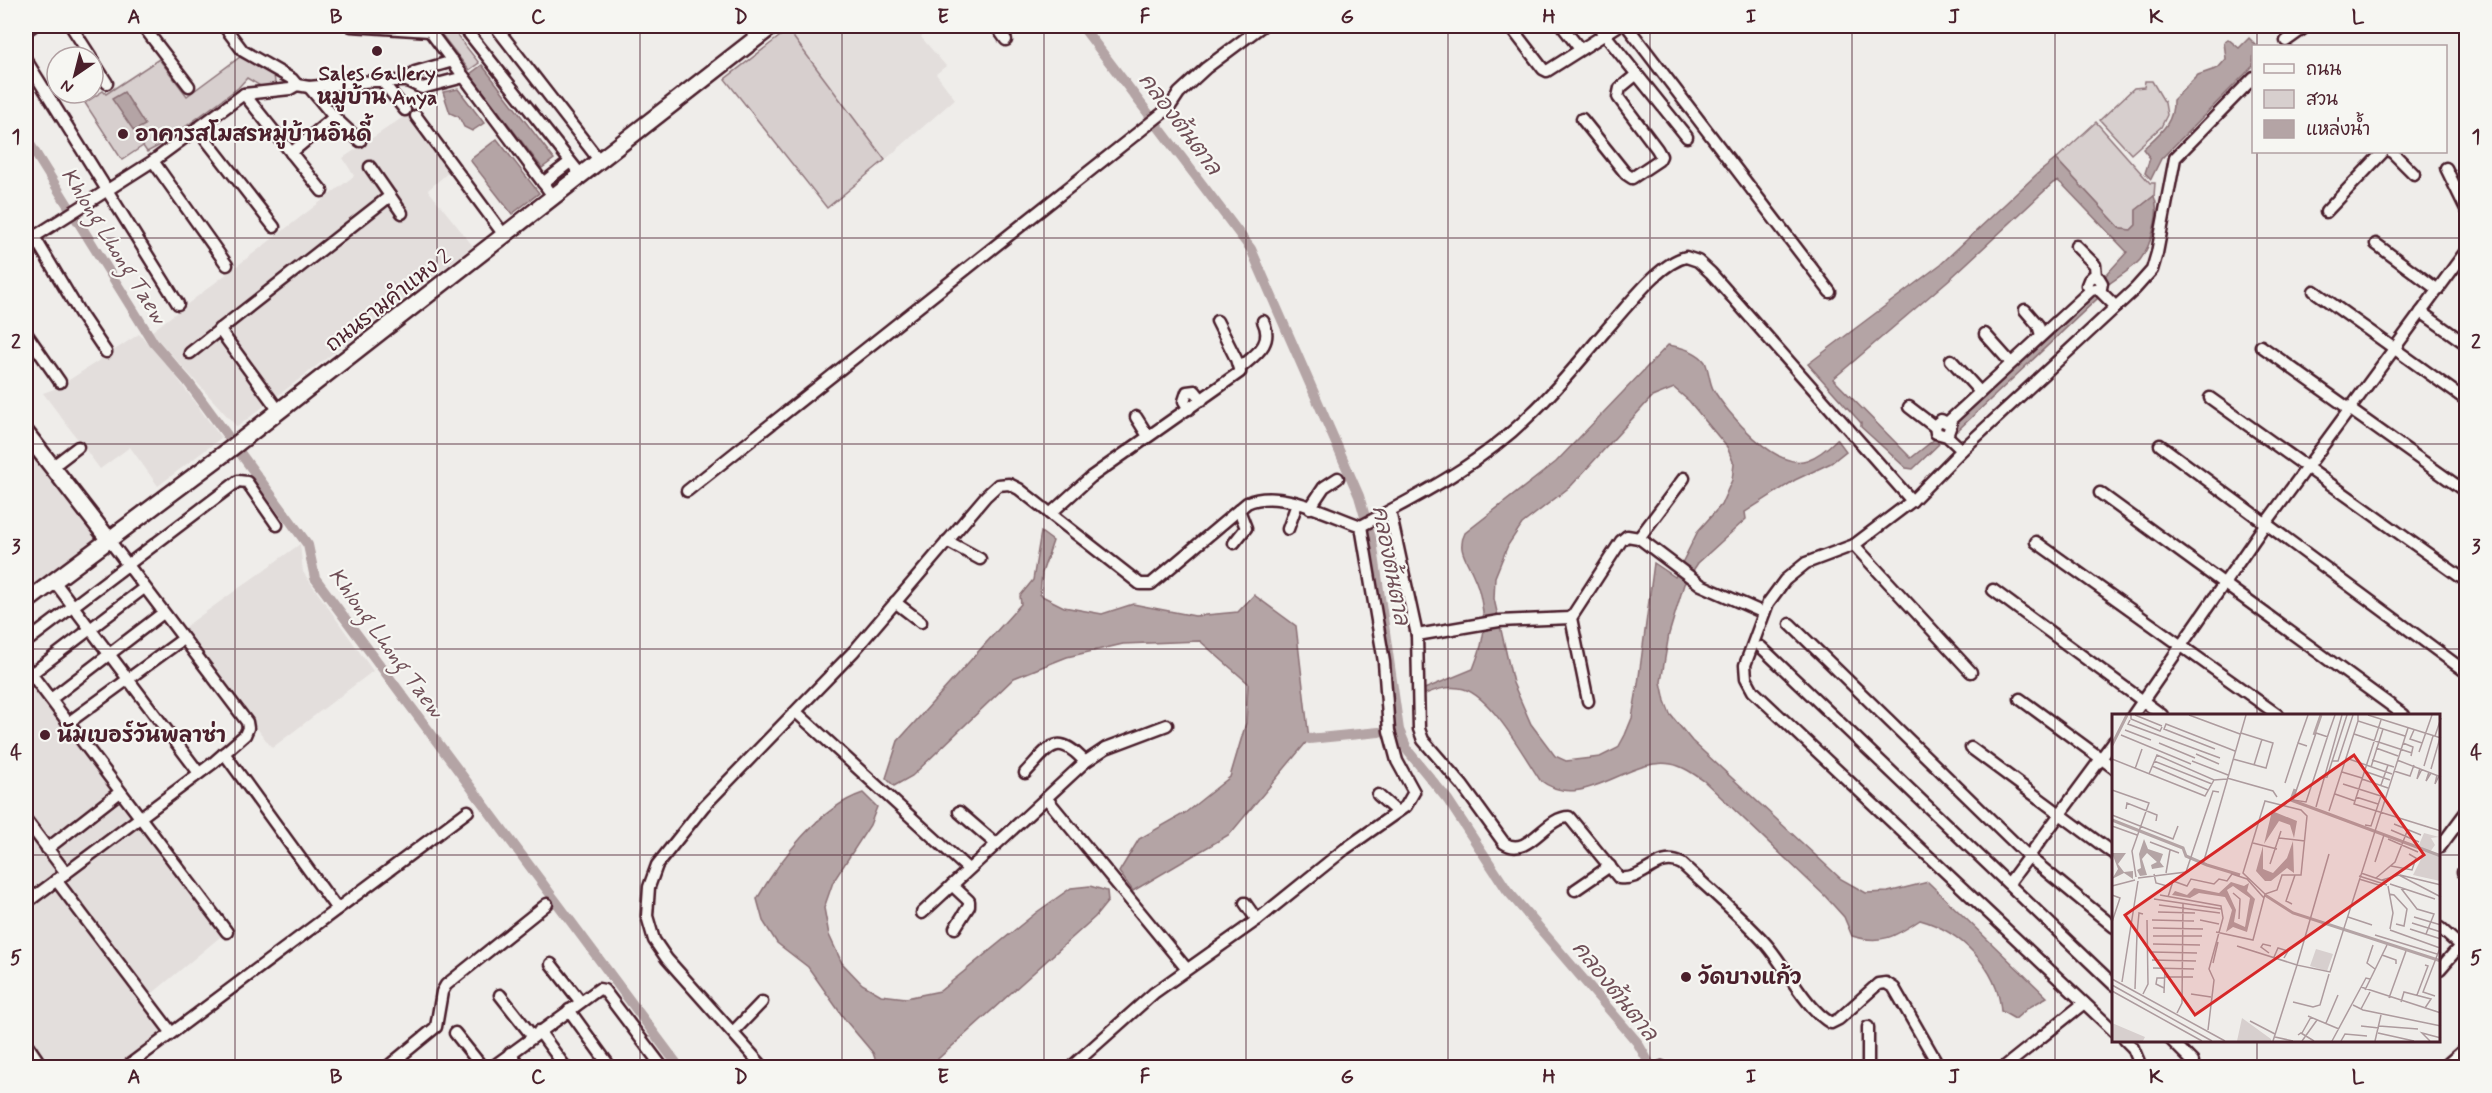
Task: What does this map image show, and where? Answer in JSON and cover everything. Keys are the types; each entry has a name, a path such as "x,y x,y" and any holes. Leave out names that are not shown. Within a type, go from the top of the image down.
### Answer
{"main road":[{"name":"ถนนรามคำแหง 2","path":"26,602 89,551 109,540 230,450 772,26"},
{"path":"26,434 109,540"}],"street":[{"path":"26,31 33,26"},
{"path":"71,26 83,45"},
{"path":"143,26 189,86"},
{"path":"224,26 243,51 292,79 297,85"},
{"path":"351,26 428,28 554,196"},
{"path":"464,26 581,175"},
{"path":"495,26 599,160"},
{"path":"996,26 1006,40"},
{"path":"687,491 1169,108 1179,93 1262,26"},
{"path":"1510,26 1543,69 1547,71 1580,49 1602,30 1618,26"},
{"path":"1562,26 1580,49"},
{"path":"1627,26 1830,292"},
{"path":"2285,44 2293,26"},
{"path":"2285,44 2307,26"},
{"path":"1602,30 1687,137"},
{"path":"26,60 105,192 178,304"},
{"path":"407,81 415,72 453,62"},
{"path":"1582,119 1626,174 1632,178 1659,160 1661,156 1657,149 1618,97 1620,88 1637,74"},
{"path":"30,239 153,161 244,94 290,89 297,85 309,87 382,81 407,81 423,88 464,77"},
{"path":"2112,1029 1753,691 1746,678 1745,665 1764,613 1793,571 1806,563 1854,545 1912,501 1962,450 2152,270 2175,158 2252,78"},
{"path":"382,81 405,110"},
{"path":"309,87 334,117 360,141"},
{"path":"244,94 322,191"},
{"path":"416,116 504,235"},
{"path":"291,153 334,117"},
{"path":"197,128 274,227"},
{"path":"2326,212 2382,153"},
{"path":"2393,153 2414,174"},
{"path":"153,161 227,265"},
{"path":"543,183 570,162"},
{"path":"370,166 402,213"},
{"path":"2446,168 2466,209"},
{"path":"190,353 390,196"},
{"path":"26,223 30,239 106,352"},
{"path":"2376,244 2438,290"},
{"path":"2076,246 2095,265 2096,276 2088,280 2087,285 2115,307"},
{"path":"764,1068 667,959 654,940 647,916 649,887 657,865 669,847 704,806 796,712 998,485 1009,484 1140,584 1151,584 1239,510 1258,498 1272,497 1364,525 1438,486 1468,467 1517,428 1552,393 1630,303 1671,263 1686,257 1698,261 1711,273 1912,501"},
{"path":"2134,714 2266,523 2309,469 2421,312 2465,257"},
{"path":"1948,422 2041,335 2095,290"},
{"path":"2314,291 2466,400"},
{"path":"2025,310 2038,325 2041,335"},
{"path":"2421,312 2466,344"},
{"path":"1217,321 1240,368"},
{"path":"1050,514 1091,477 1237,374 1240,368 1266,344 1268,335 1263,321"},
{"path":"219,329 279,411"},
{"path":"26,333 60,382"},
{"path":"1985,334 2011,363"},
{"path":"2261,345 2466,492"},
{"path":"1952,360 1980,392"},
{"path":"2210,398 2466,581"},
{"path":"1909,407 1935,427 1939,435 1947,435 1962,450"},
{"path":"1136,417 1148,436"},
{"path":"1935,427 1941,420 1948,422"},
{"path":"1947,435 1951,429 1948,422"},
{"path":"2160,445 2466,672"},
{"path":"52,467 78,447"},
{"path":"1639,538 1684,477"},
{"path":"1310,508 1324,487 1338,478"},
{"path":"26,642 238,481 247,482 277,525"},
{"path":"2100,493 2403,714"},
{"path":"1288,529 1297,504"},
{"path":"1234,543 1246,528 1239,510"},
{"path":"1386,513 1418,635 1419,729 1423,740 1462,785 1504,843 1512,848 1521,848 1559,817 1569,817 1619,878 1635,878 1662,860 1672,858 1682,864 1739,915 1767,945 1818,1013 1831,1023 1839,1019 1878,984 1886,983 1894,988 1940,1068"},
{"path":"1070,1068 1145,1000 1186,968 1257,920 1345,849 1412,799 1414,792 1397,761 1389,731 1384,662 1364,525"},
{"path":"1588,700 1571,618 1621,540 1628,536 1639,538 1701,585 1764,613"},
{"path":"26,903 199,773 245,735 248,728 247,722 109,540"},
{"path":"947,541 980,559"},
{"path":"2036,542 2277,714"},
{"path":"1854,545 1971,672"},
{"path":"54,581 71,607 199,773"},
{"path":"144,588 90,630 28,670 227,932"},
{"path":"1993,590 2161,714"},
{"path":"895,602 921,622"},
{"path":"51,699 163,613"},
{"path":"1418,635 1499,621 1571,618"},
{"path":"1790,624 2030,857 2112,925"},
{"path":"68,723 183,639"},
{"path":"1761,648 2112,983"},
{"path":"2020,699 2112,766"},
{"path":"796,712 968,869"},
{"path":"922,913 1085,762 1106,748 1167,726"},
{"path":"2009,883 2061,816 2112,744"},
{"path":"1025,773 1050,748 1059,745 1073,749 1085,762"},
{"path":"1971,748 2112,853"},
{"path":"224,753 337,909"},
{"path":"47,849 120,792"},
{"path":"1378,795 1397,812"},
{"path":"1047,799 1130,897 1186,968"},
{"path":"125,1068 468,811"},
{"path":"959,812 996,844"},
{"path":"2441,844 2466,812"},
{"path":"26,820 47,849 61,876 171,1032"},
{"path":"1575,890 1610,866"},
{"path":"952,885 969,901 969,906 955,928"},
{"path":"1245,903 1257,920"},
{"path":"386,1068 436,1027 442,992 446,985 547,904"},
{"path":"2441,929 2463,942 2441,967"},
{"path":"551,964 580,1001"},
{"path":"491,1068 594,991 604,990 663,1068"},
{"path":"500,995 566,1068"},
{"path":"733,1032 762,1002"},
{"path":"2003,1068 2084,1003"},
{"path":"569,1010 611,1068"},
{"path":"1868,1027 1868,1068"},
{"path":"455,1033 483,1068"},
{"path":"2126,1042 2133,1048 2139,1062"},
{"path":"2172,1042 2193,1062"},
{"path":"26,1044 43,1068"},
{"path":"2444,1068 2466,1048"},
{"path":"510,1053 521,1068"},
{"path":"319,1068 330,1068"}],"shaded area":[{"path":"794,26 932,26 921,37 946,66 936,74 955,99 885,160 788,30"},
{"path":"418,107 458,164 428,190 473,246 237,427 151,332 354,176 343,158"},
{"path":"139,334 164,360 221,438 158,486 130,447 100,469 43,393 57,388"},
{"path":"26,446 93,530 94,542 26,593"},
{"path":"300,544 303,572 373,671 272,748 182,629"},
{"path":"26,659 232,927 142,1002 165,1032 117,1067 26,1067"}],"green space":[{"path":"435,26 450,26 479,63 469,70"},
{"path":"788,30 885,160 827,208 725,79"},
{"path":"240,57 274,74 275,83 262,87 247,78 238,88 162,144 147,152 143,146 122,160 86,105 105,105 105,93 159,59 187,96"},
{"path":"2145,81 2152,81 2165,103 2167,115 2161,127 2131,154 2100,120 2134,88 2144,87"},
{"path":"2096,122 2150,183 2155,183 2154,196 2136,210 2136,225 2131,230 2121,229 2056,159"}],"water":[{"path":"2249,38 2256,45 2252,45 2252,67 2161,159 2151,179 2145,173 2150,158 2143,149 2168,122 2173,100 2198,75 2218,68 2226,59 2224,42 2228,39 2239,48"},
{"path":"482,65 554,159 542,168 470,74"},
{"path":"458,89 484,123 472,131 464,127 459,117 450,113 443,92"},
{"path":"124,92 145,125 134,131 112,99"},
{"path":"497,139 539,193 512,214 470,160"},
{"path":"2056,159 2121,229 2131,230 2136,225 2136,210 2154,196 2156,220 2148,246 2136,264 2106,286 2106,275 2127,252 2064,186 2058,181 2053,183 1952,277 1833,379 1911,458 1935,439 1939,444 1913,469 1906,468 1861,427 1861,423 1808,364 1941,264"},
{"path":"2092,294 2098,298 1957,431 1953,430 1955,419"},
{"path":"1668,345 1688,350 1702,358 1713,389 1729,412 1754,438 1781,457 1795,461 1807,460 1820,454 1837,439 1846,451 1831,463 1795,480 1745,512 1746,519 1698,563 1684,584 1669,634 1661,682 1665,701 1670,714 1692,741 1841,879 1866,893 1888,892 1928,882 2047,997 2015,1019 2001,1011 1993,980 1985,966 1962,942 1935,925 1920,920 1903,931 1880,939 1872,940 1852,936 1844,917 1825,896 1704,781 1684,768 1671,764 1655,764 1638,768 1589,788 1573,791 1556,789 1540,780 1515,741 1482,700 1459,688 1436,690 1423,695 1422,690 1473,669 1481,647 1484,629 1483,612 1478,587 1462,550 1465,533 1556,462","holes":["1674,388 1689,401 1727,447 1734,464 1732,480 1721,505 1698,531 1675,577 1654,563 1632,718 1618,748 1600,757 1566,761 1555,756 1531,724 1513,683 1494,599 1495,577 1508,545 1522,524 1571,486 1652,397"]},
{"path":"1041,532 1053,541 1042,573 1040,595 1064,607 1102,614 1133,604 1195,616 1238,612 1254,595 1296,626 1309,739 1230,834 1133,891 1119,872 1139,839 1185,813 1230,777 1246,723 1248,683 1200,641 1123,644 1067,657 1014,678 912,776 894,786 886,778 898,741 1021,604 1020,596 1033,580"},
{"path":"863,793 877,807 870,825 833,882 824,908 829,935 842,963 862,984 881,995 906,998 940,991 1037,912 1071,888 1090,886 1107,891 1108,901 1095,917 929,1067 878,1067 873,1053 846,1021 808,967 777,943 763,921 757,899 789,852 816,823 846,800"}],"waterway":[{"name":"คลองต้นตาล","path":"1082,26 1251,249 1359,496 1372,541 1399,730 1408,751 1448,800 1507,890 1637,1042 1652,1068"},
{"name":"Khlong Lhong Taew","path":"26,138 153,342 188,382 308,545 315,578 680,1068"},
{"path":"1309,739 1379,732"}],"place":[{"name":"Sales Gallery หมู่บ้าน Anya","path":"377,51"},
{"name":"อาคารสโมสรหมู่บ้านอินดี้","path":"123,134"},
{"name":"นัมเบอร์วันพลาซ่า","path":"45,735"},
{"name":"วัดบางแก้ว","path":"1686,977"}]}
